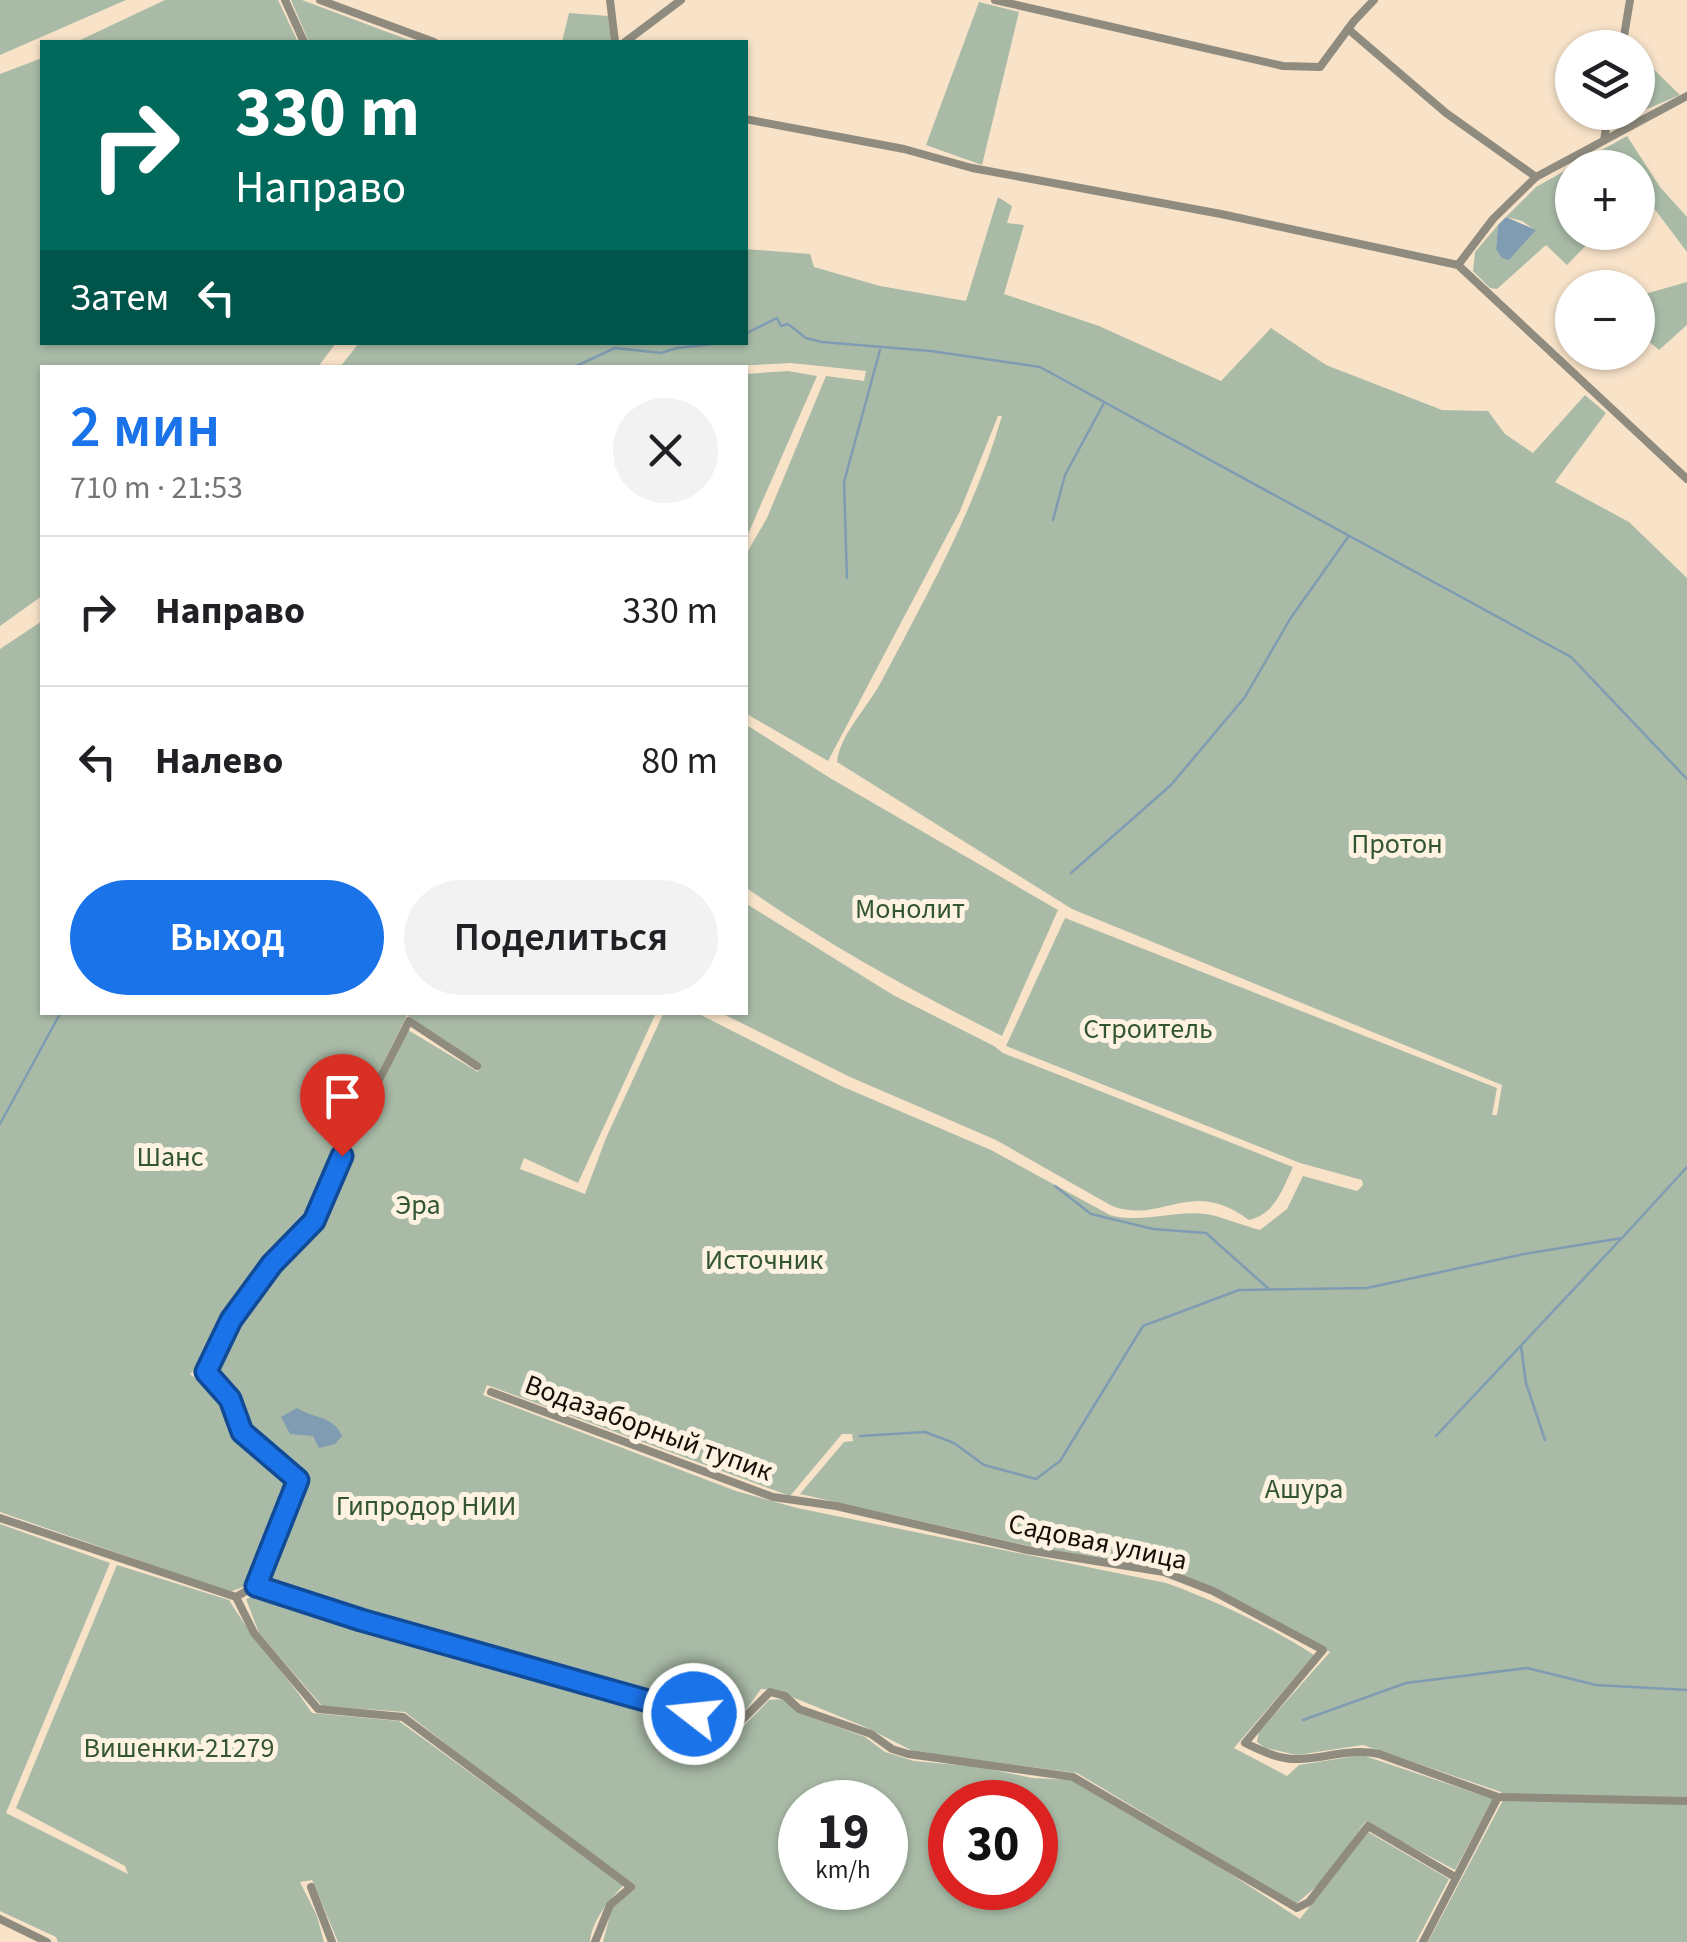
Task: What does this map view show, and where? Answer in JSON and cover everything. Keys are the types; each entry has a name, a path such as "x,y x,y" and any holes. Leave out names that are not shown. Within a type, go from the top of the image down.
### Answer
{"street":[{"path":"284,0 303,40"},
{"path":"320,0 429,40"},
{"path":"610,0 614,40"},
{"path":"628,40 681,0"},
{"path":"995,0 1282,66 1320,67 1374,0"},
{"path":"1625,30 1630,0"},
{"path":"1348,29 1446,113 1536,177"},
{"path":"1458,265 1493,220 1536,177 1687,96"},
{"path":"748,120 904,149 972,168 1221,214 1458,265 1687,479"},
{"path":"1604,140 1606,130"},
{"path":"236,1597 256,1586 298,1480 242,1432 230,1399 206,1372 231,1320 272,1264 314,1221 408,1021 478,1066"},
{"name":"Водазаборный тупик","path":"491,1392 735,1484 792,1500"},
{"name":"Садовая улица","path":"792,1500 836,1506 1027,1550 1164,1572 1212,1591 1323,1650 1245,1743 1272,1756 1296,1760 1360,1750 1380,1754 1498,1797"},
{"path":"0,1518 236,1597 254,1632 318,1709 403,1716 631,1888 610,1905 595,1942"},
{"path":"256,1586 361,1620 736,1726 770,1692 785,1696 799,1709 871,1734 892,1749 908,1754 1073,1777 1297,1908 1309,1902 1368,1826 1455,1877"},
{"path":"1424,1942 1498,1797 1687,1801"},
{"path":"311,1887 332,1942"},
{"path":"0,1919 47,1942"}],"green space":[{"path":"0,0 126,0 0,55"},
{"path":"165,0 278,0 297,40 80,40"},
{"path":"291,0 302,0 409,40 308,40"},
{"path":"979,2 1019,12 982,165 926,145"},
{"path":"569,13 608,16 611,40 562,40"},
{"path":"40,59 40,345 334,345 320,365 40,365 40,597 0,626 0,74"},
{"path":"1655,71 1680,95 1655,106"},
{"path":"1627,136 1636,150 1602,150"},
{"path":"1555,176 1555,250 1582,250 1567,265 1546,245 1497,289 1490,288 1473,271 1475,252 1498,225 1496,249 1514,252 1535,230 1506,217 1536,187"},
{"path":"1655,179 1687,217 1687,252 1655,210"},
{"path":"998,197 1012,206 1007,223 1024,225 1004,294 1099,326 1221,381 1271,328 1326,365 1442,410 1488,411 1505,434 1533,453 1585,395 1606,413 1555,482 1629,522 1687,578 1687,1942 1428,1942 1502,1802 1501,1792 1363,1745 1297,1755 1265,1748 1257,1742 1259,1732 1330,1652 1223,1593 1166,1571 1047,1550 800,1494 844,1442 853,1441 852,1434 842,1434 790,1496 487,1385 483,1395 736,1491 797,1508 1166,1583 1242,1615 1314,1655 1234,1748 1287,1776 1299,1765 1362,1755 1493,1799 1455,1870 1365,1822 1324,1880 1296,1904 1077,1773 915,1752 775,1690 761,1689 740,1718 723,1718 370,1618 265,1583 303,1478 243,1424 241,1405 226,1391 216,1369 240,1314 311,1232 408,1030 478,1072 480,1066 407,1015 655,1015 578,1183 524,1158 520,1169 585,1194 606,1138 663,1015 701,1015 841,1086 991,1150 1110,1215 1134,1218 1206,1214 1260,1230 1287,1209 1303,1176 1357,1191 1363,1185 1362,1180 1300,1163 1006,1046 1065,918 1497,1088 1492,1115 1497,1115 1502,1085 1072,909 837,762 843,741 881,682 948,552 978,485 1002,416 998,416 960,511 828,761 748,715 748,551 767,518 826,376 864,381 866,371 791,363 342,365 357,345 748,345 748,249 810,254 814,267 880,286 966,301"},
{"path":"1687,282 1687,325 1659,350 1655,347 1655,291"},
{"path":"788,371 817,376 748,534 748,374"},
{"name":"Шанс","path":"40,622 40,1015 407,1015 305,1223 230,1309 202,1363 190,1374 226,1403 233,1435 294,1482 251,1584 230,1592 0,1512 0,649"},
{"name":"Монолит","path":"748,726 1058,910 1002,1036 807,928 748,889"},
{"path":"748,905 893,995 1003,1053 1293,1167 1271,1207 1249,1220 1210,1202 1130,1210 1112,1206 996,1140 850,1077 725,1015 748,1015"},
{"name":"Вишенки-21279","path":"0,1524 110,1563 6,1813 128,1874 125,1866 16,1808 117,1565 229,1600 312,1713 399,1721 624,1885 598,1918 590,1942 338,1942 312,1880 300,1882 317,1916 324,1942 58,1942 56,1937 0,1911"},
{"path":"265,1591 381,1632 737,1733 769,1700 783,1699 800,1713 865,1737 885,1752 914,1761 1073,1780 1183,1843 1300,1919 1368,1832 1449,1879 1416,1942 603,1942 612,1907 633,1891 634,1884 545,1821 405,1712 322,1706 259,1633 246,1599"}],"water":[{"path":"1506,217 1536,230 1509,260 1496,249 1498,225"},
{"path":"297,1408 328,1421 342,1436 335,1444 319,1448 313,1436 290,1434 281,1417"}],"waterway":[{"path":"748,332 777,318 781,326 788,324 806,338 822,342 931,351 1040,367 1571,657 1687,779"},
{"path":"578,365 615,348 661,353 704,345"},
{"path":"847,578 844,482 880,350"},
{"path":"1053,520 1065,475 1104,403"},
{"path":"1071,873 1171,785 1245,697 1290,619 1348,537"},
{"path":"0,1124 59,1015"},
{"path":"860,1436 925,1432 954,1443 984,1465 1036,1479 1060,1461 1143,1326 1239,1290 1367,1288 1524,1254 1622,1238 1687,1167"},
{"path":"1055,1186 1091,1214 1153,1229 1206,1233 1270,1290"},
{"path":"1436,1436 1620,1240"},
{"path":"1521,1346 1526,1383 1545,1440"},
{"path":"1303,1720 1406,1683 1527,1668 1596,1685 1687,1690"}],"route":[{"path":"342,1156 314,1221 272,1264 231,1320 206,1372 230,1399 242,1432 298,1480 256,1586 361,1620 694,1714"}],"park label":[{"name":"Протон","path":"1397,843"},
{"name":"Строитель","path":"1148,1028"},
{"name":"Эра","path":"418,1204"},
{"name":"Источник","path":"764,1259"},
{"name":"Ашура","path":"1304,1488"},
{"name":"Гипродор НИИ","path":"426,1505"}]}
